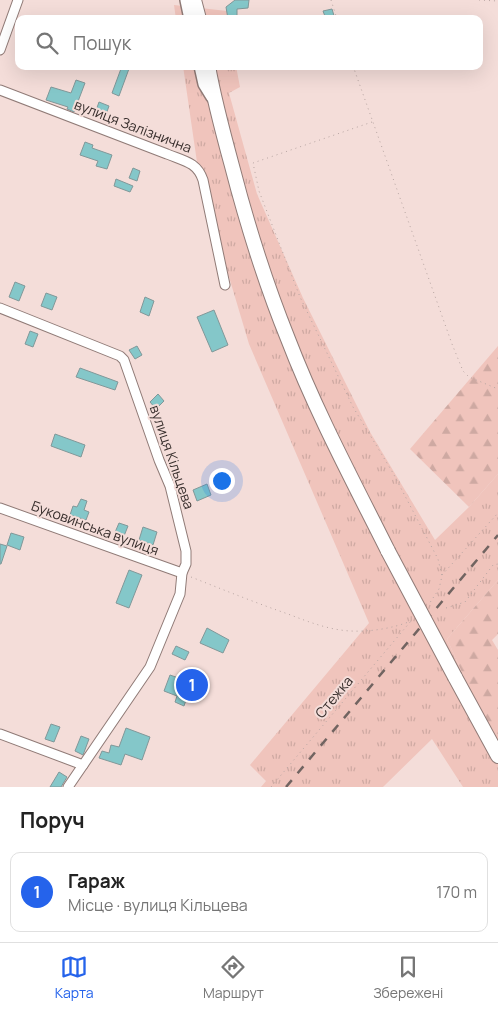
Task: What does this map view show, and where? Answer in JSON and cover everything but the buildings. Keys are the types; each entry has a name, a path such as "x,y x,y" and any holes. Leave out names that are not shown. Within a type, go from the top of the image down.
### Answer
{"highway":[{"path":"194,0 198,15"},
{"path":"209,70 214,98 244,210 264,276 288,339 333,441 388,551 498,756"}],"main road":[{"path":"186,0 189,15"},
{"path":"201,70 204,84 214,98"}],"street":[{"path":"0,50 18,0"},
{"name":"вулиця Залізнична","path":"0,90 193,164 200,170 225,286"},
{"name":"вулиця Кільцева","path":"0,308 120,356 124,360 170,486 186,551 186,564 182,573 180,594 150,667 68,787"},
{"name":"Буковинська вулиця","path":"0,508 182,573"},
{"path":"0,734 83,765"}],"path":[{"path":"331,0 336,15"},
{"path":"479,0 498,1"},
{"path":"354,70 463,371 469,377 498,389"},
{"path":"442,576 453,561 498,513"},
{"path":"446,608 465,602 494,565 498,564"},
{"name":"Стежка","path":"271,787 411,621"}],"green space":[{"path":"174,5 227,11 228,15 175,15"},
{"path":"184,70 237,70 240,87 229,93 257,194 303,298 370,432 435,540 469,507 498,474 498,580 447,639 479,710 498,741 498,787 463,787 432,739 383,787 261,787 266,781 250,765 369,623 249,344 199,176"},
{"path":"498,346 498,474 469,507 410,449"},
{"path":"498,580 498,634 492,640 498,650 498,741 479,710 447,639"}],"railway":[{"path":"286,787 498,535"}],"place":[{"name":"Гараж","path":"192,685"}]}
